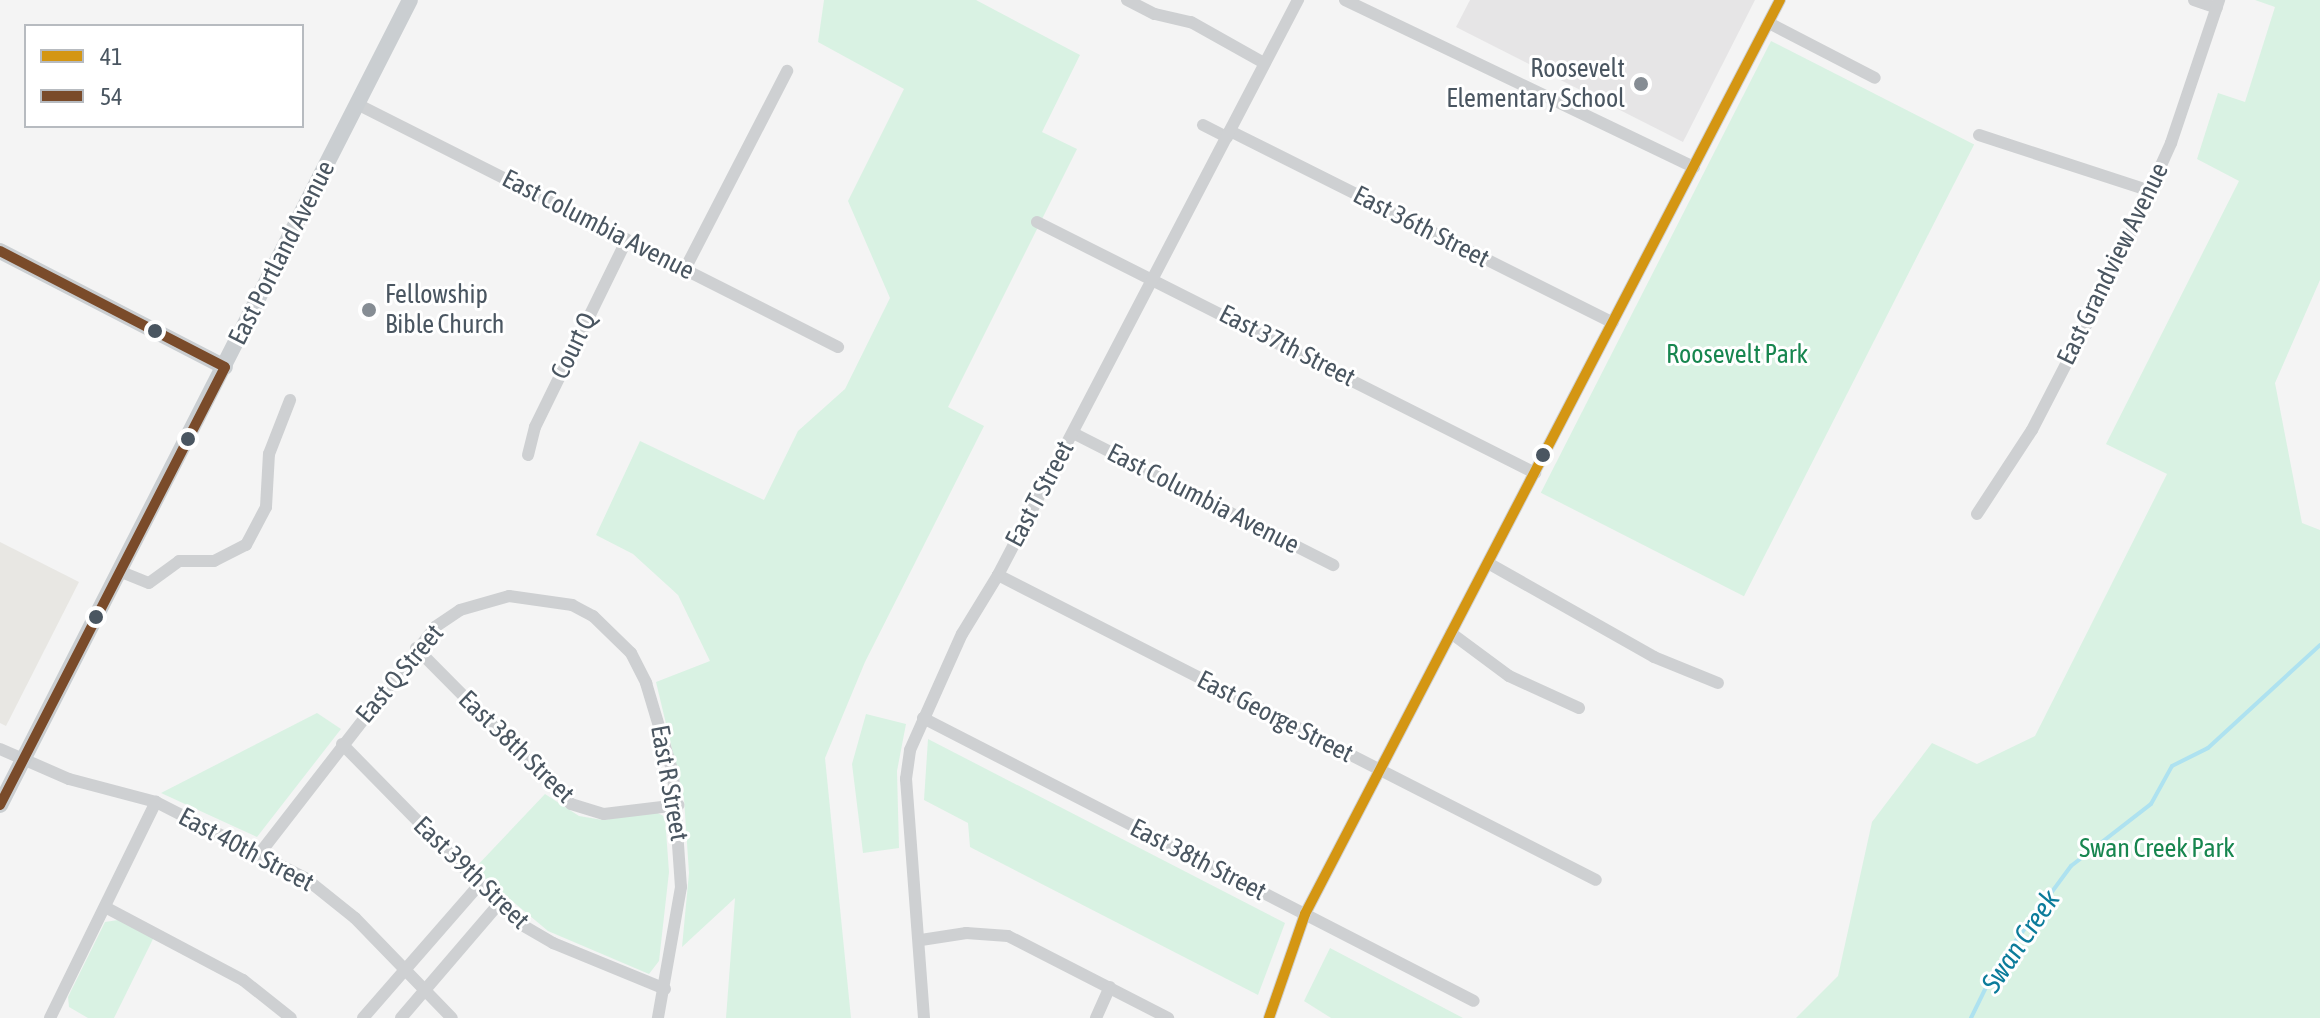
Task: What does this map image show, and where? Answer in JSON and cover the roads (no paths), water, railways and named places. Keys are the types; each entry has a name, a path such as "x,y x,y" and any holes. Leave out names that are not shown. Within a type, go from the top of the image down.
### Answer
{"main road":[{"name":"East Portland Avenue","path":"0,805 410,0"},
{"path":"0,251 225,367"}],"street":[{"path":"1127,0 1155,14 1191,22 1264,63"},
{"name":"East T Street","path":"924,1018 921,940 906,779 923,718 962,634 998,575 1298,0"},
{"path":"1345,0 1694,167"},
{"path":"1269,1018 1305,914 1780,0"},
{"path":"2194,0 2218,4"},
{"name":"East Grandview Avenue","path":"1977,514 2032,430 2150,191 2218,4"},
{"path":"1769,23 1875,78"},
{"path":"685,269 787,71"},
{"name":"East Columbia Avenue","path":"357,104 838,347"},
{"name":"East 36th Street","path":"1203,125 1228,134 1613,323"},
{"path":"1979,135 2150,191"},
{"name":"East 37th Street","path":"1037,222 1154,277 1535,473"},
{"name":"Court Q","path":"528,455 535,427 627,239"},
{"path":"119,571 149,583 179,561 214,561 246,545 266,507 269,454 290,400"},
{"name":"East Columbia Avenue","path":"1073,433 1333,565"},
{"path":"1488,563 1654,657 1718,683"},
{"name":"East George Street","path":"998,575 1596,880"},
{"name":"East Q Street","path":"260,853 416,648 460,610 509,596 552,599 593,616"},
{"name":"East R Street","path":"593,616 631,653 646,683 678,805 681,887 658,1018"},
{"path":"1451,633 1509,676 1579,708"},
{"name":"East 38th Street","path":"416,648 571,804 604,814 678,805"},
{"name":"East 38th Street","path":"923,718 1474,1001"},
{"name":"East 39th Street","path":"342,744 497,906 540,937 665,989"},
{"name":"East 40th Street","path":"0,749 69,779 156,802 260,853 330,896 452,1018"},
{"path":"67,1018 52,1015 156,802"},
{"path":"363,1018 478,886"},
{"path":"401,1018 497,906"},
{"path":"105,907 243,980 291,1018"},
{"path":"921,940 966,933 1008,936 1168,1018"},
{"path":"1096,1018 1110,987"}],"waterway":[{"name":"Swan Creek","path":"1971,1018 1995,969 2071,866 2151,804 2172,766 2208,748 2320,645"}],"place":[{"name":"Roosevelt Elementary School","path":"1641,84"},
{"name":"Fellowship Bible Church","path":"369,310"}],"park label":[{"name":"Roosevelt Park","path":"1737,355"},
{"name":"Swan Creek Park","path":"2157,849"}]}
